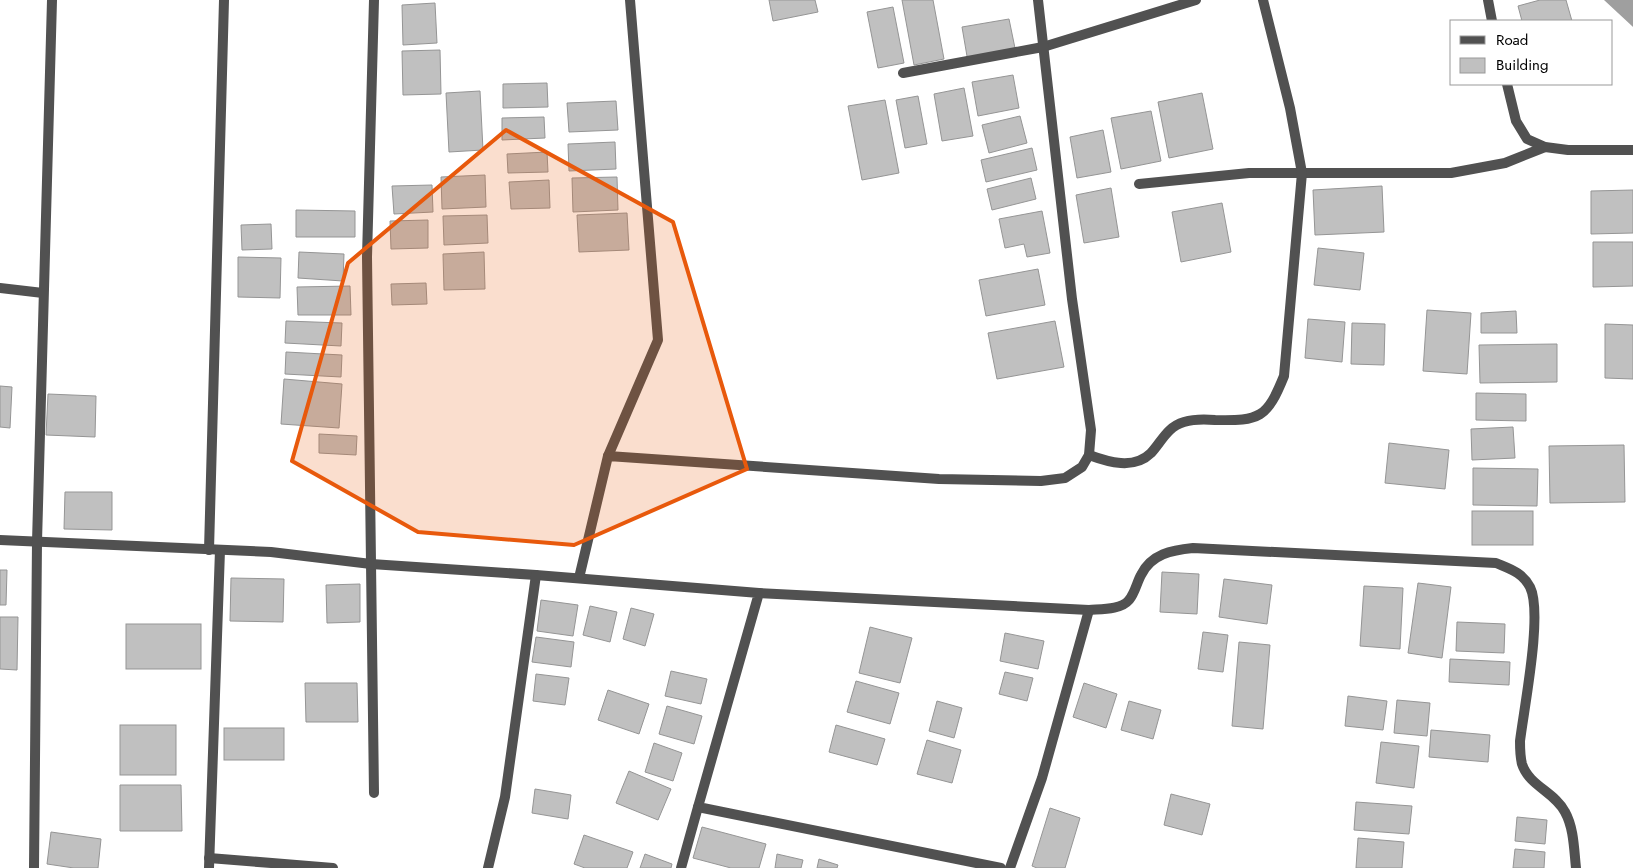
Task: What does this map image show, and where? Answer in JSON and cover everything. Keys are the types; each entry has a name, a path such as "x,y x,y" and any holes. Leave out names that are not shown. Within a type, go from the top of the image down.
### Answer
{"street":[{"path":"34,868 36,542 52,0"},
{"path":"209,550 224,0"},
{"path":"374,0 367,257 374,793"},
{"path":"579,578 608,456 658,340 630,0"},
{"path":"608,456 939,479 1042,481 1065,478 1082,467 1089,455 1091,430 1072,299 1038,0"},
{"path":"903,72 1043,47 1196,0"},
{"path":"1089,455 1112,463 1136,462 1150,454 1169,429 1183,422 1197,419 1230,420 1253,418 1265,411 1275,397 1284,376 1302,173 1290,108 1263,0"},
{"path":"1488,0 1492,20"},
{"path":"1507,85 1516,121 1528,139 1545,146 1568,150 1633,150"},
{"path":"1139,184 1249,173 1451,173 1505,163 1545,146"},
{"path":"0,288 43,294"},
{"path":"0,540 271,552 371,564 579,578 759,593 1089,610 1113,608 1129,600 1142,573 1153,560 1172,550 1193,548 1496,563 1518,572 1530,587 1534,599 1535,624 1520,741 1520,757 1525,772 1537,785 1555,798 1565,812 1571,828 1576,868"},
{"path":"220,550 209,863 333,868"},
{"path":"488,868 505,797 536,575"},
{"path":"681,868 759,593"},
{"path":"1010,868 1042,778 1089,610"},
{"path":"698,807 1001,868"}],"highlighted area":[{"path":"506,130 673,222 747,469 574,545 418,532 292,461 348,263"}],"shaded area":[{"path":"1604,0 1633,0 1633,27 1632,26"}],"building":[{"path":"769,0 815,0 818,12 773,21"},
{"path":"902,0 933,0 944,59 914,65"},
{"path":"1540,0 1566,0 1572,20 1522,20 1518,6"},
{"path":"435,3 437,43 403,45 402,5"},
{"path":"893,7 904,63 878,68 867,12"},
{"path":"1009,19 1016,53 968,62 962,27"},
{"path":"440,50 441,94 403,95 402,51"},
{"path":"1013,75 1019,108 978,116 972,82"},
{"path":"547,83 548,107 503,108 503,84"},
{"path":"964,88 973,136 942,141 934,94"},
{"path":"480,91 483,150 449,152 446,93"},
{"path":"1202,93 1213,149 1169,158 1158,102"},
{"path":"918,96 927,144 905,148 896,100"},
{"path":"885,100 899,173 862,180 848,106"},
{"path":"616,101 618,130 569,132 567,103"},
{"path":"1151,111 1161,161 1121,169 1111,118"},
{"path":"1020,116 1027,143 989,153 982,125"},
{"path":"544,117 545,138 502,140 502,118"},
{"path":"1103,130 1111,172 1077,178 1070,137"},
{"path":"615,142 616,169 569,171 568,144"},
{"path":"1032,148 1037,170 986,182 981,160"},
{"path":"547,152 548,172 508,173 507,154"},
{"path":"485,175 486,207 442,209 441,177"},
{"path":"617,177 618,210 573,212 572,178"},
{"path":"1031,178 1036,199 992,210 987,189"},
{"path":"549,180 550,208 511,209 509,182"},
{"path":"432,185 433,212 394,214 392,186"},
{"path":"1382,186 1384,232 1315,235 1313,190"},
{"path":"1111,188 1119,237 1084,243 1076,195"},
{"path":"1633,190 1633,233 1591,234 1591,191"},
{"path":"1222,203 1231,252 1181,262 1172,212"},
{"path":"296,210 355,211 355,237 296,237"},
{"path":"1042,211 1050,253 1027,257 1024,244 1005,248 999,219"},
{"path":"627,213 629,250 579,252 577,215"},
{"path":"487,215 488,243 444,245 443,216"},
{"path":"428,220 428,248 391,249 390,221"},
{"path":"271,224 272,249 242,250 241,225"},
{"path":"1593,242 1633,242 1633,286 1593,287"},
{"path":"1318,248 1364,253 1360,290 1314,285"},
{"path":"299,252 344,254 343,281 298,278"},
{"path":"484,252 485,289 444,290 443,254"},
{"path":"238,257 281,258 280,298 238,297"},
{"path":"1038,269 1045,305 986,316 979,280"},
{"path":"426,283 427,304 392,305 391,284"},
{"path":"350,286 351,315 298,315 297,287"},
{"path":"1427,310 1471,313 1467,374 1423,371"},
{"path":"1516,311 1517,333 1481,333 1481,313"},
{"path":"1308,319 1345,322 1342,362 1305,358"},
{"path":"286,321 342,323 341,346 285,343"},
{"path":"1055,321 1064,367 997,379 988,333"},
{"path":"1352,323 1385,324 1384,365 1351,364"},
{"path":"1605,324 1633,325 1633,379 1605,378"},
{"path":"1557,344 1557,382 1480,383 1479,345"},
{"path":"286,352 342,355 341,377 285,374"},
{"path":"284,379 342,384 339,428 281,424"},
{"path":"0,386 12,387 10,428 0,427"},
{"path":"1476,393 1526,394 1526,421 1476,420"},
{"path":"48,394 96,396 95,437 46,435"},
{"path":"1513,427 1515,458 1472,460 1471,429"},
{"path":"319,434 357,436 356,455 319,453"},
{"path":"1389,443 1449,450 1445,489 1385,483"},
{"path":"1624,445 1625,502 1550,503 1549,446"},
{"path":"1473,468 1538,469 1537,506 1473,505"},
{"path":"65,492 112,492 112,530 64,529"},
{"path":"1472,511 1533,511 1533,545 1472,545"},
{"path":"0,570 7,570 6,605 0,605"},
{"path":"1162,572 1199,574 1197,614 1160,612"},
{"path":"231,578 284,579 283,622 230,621"},
{"path":"1224,579 1272,585 1267,624 1219,617"},
{"path":"1418,583 1451,587 1442,658 1408,653"},
{"path":"360,584 360,622 327,623 326,585"},
{"path":"1364,586 1403,588 1400,649 1360,646"},
{"path":"541,600 578,605 573,636 537,631"},
{"path":"590,606 617,612 610,642 583,635"},
{"path":"631,608 654,614 645,646 623,639"},
{"path":"0,617 18,617 17,670 0,669"},
{"path":"1457,622 1505,624 1504,653 1456,651"},
{"path":"126,624 201,624 201,669 126,669"},
{"path":"870,627 912,638 900,683 859,673"},
{"path":"1203,632 1228,635 1223,672 1198,669"},
{"path":"1005,633 1044,641 1038,669 1000,661"},
{"path":"536,637 574,642 571,667 532,662"},
{"path":"1239,642 1270,645 1263,729 1232,726"},
{"path":"1450,659 1510,662 1509,685 1449,682"},
{"path":"671,671 707,679 701,704 665,696"},
{"path":"1005,672 1033,678 1027,701 999,694"},
{"path":"536,674 569,678 565,705 533,701"},
{"path":"856,681 899,693 890,724 847,712"},
{"path":"305,683 357,683 358,722 306,722"},
{"path":"1084,683 1117,694 1106,728 1073,717"},
{"path":"608,690 649,704 639,734 598,720"},
{"path":"1348,696 1387,701 1383,730 1345,726"},
{"path":"1397,700 1430,703 1427,736 1394,733"},
{"path":"937,701 962,708 954,738 929,731"},
{"path":"1129,701 1161,710 1153,739 1121,730"},
{"path":"667,706 702,716 694,744 659,734"},
{"path":"120,725 176,725 176,775 120,775"},
{"path":"836,725 885,739 877,765 829,752"},
{"path":"224,728 284,728 284,760 224,760"},
{"path":"1431,730 1490,735 1488,762 1429,757"},
{"path":"927,740 961,750 952,783 917,774"},
{"path":"1381,742 1419,746 1414,788 1376,783"},
{"path":"654,743 682,753 673,781 645,772"},
{"path":"629,771 671,789 658,820 616,803"},
{"path":"120,785 181,785 182,831 120,831"},
{"path":"535,789 571,795 568,819 532,813"},
{"path":"1171,794 1210,804 1202,835 1164,825"},
{"path":"1356,802 1412,806 1409,834 1354,830"},
{"path":"1050,808 1080,818 1065,868 1037,868 1032,866"},
{"path":"1517,817 1547,820 1545,844 1515,841"},
{"path":"702,827 766,844 759,868 731,868 693,858"},
{"path":"51,832 101,839 98,868 74,868 47,864"},
{"path":"584,835 633,852 627,868 585,868 574,864"},
{"path":"1358,838 1404,842 1402,868 1356,868"},
{"path":"1515,849 1545,852 1544,868 1513,868"},
{"path":"645,854 672,864 671,868 640,868"},
{"path":"777,854 803,860 801,868 775,868"},
{"path":"819,859 838,865 837,868 817,868"}]}
